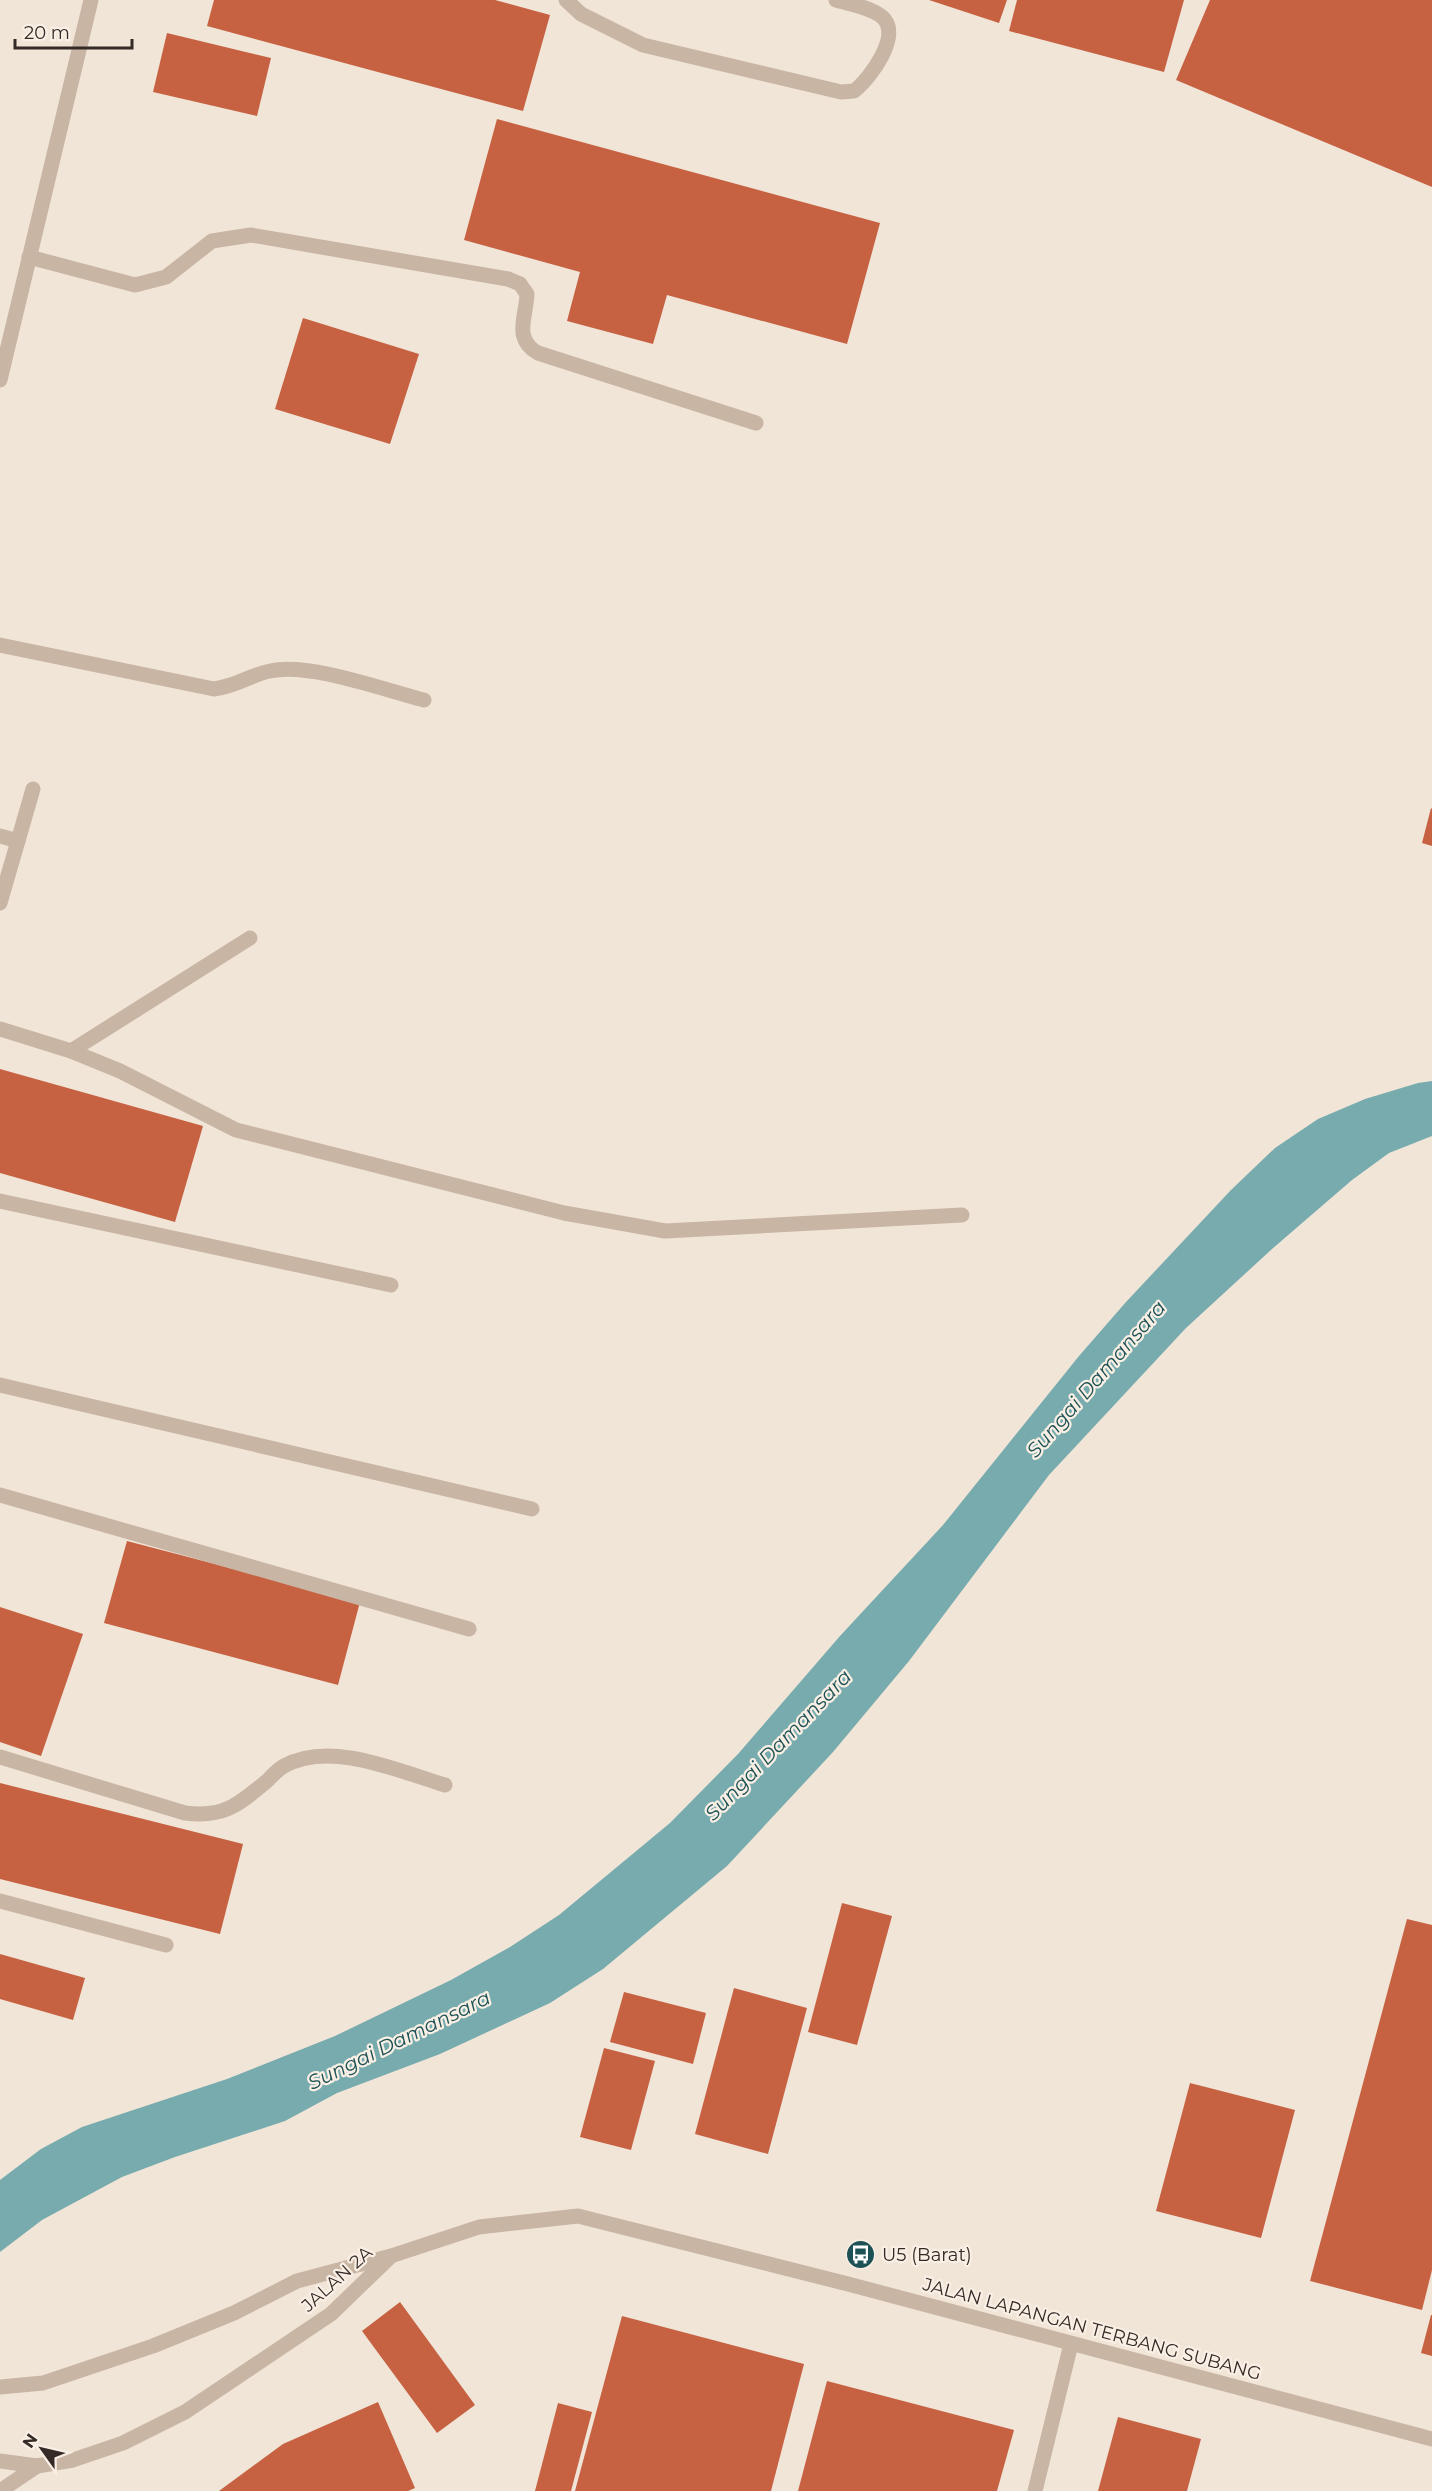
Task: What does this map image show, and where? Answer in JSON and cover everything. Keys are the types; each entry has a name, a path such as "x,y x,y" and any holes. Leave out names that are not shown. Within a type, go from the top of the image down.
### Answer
{"street":[{"path":"0,380 91,0"},
{"path":"566,0 581,14 644,45 841,92 854,91 865,83 876,68 889,35 888,24 882,16 836,0"},
{"path":"29,257 135,285 166,277 213,241 251,235 508,279 520,284 527,294 522,337 528,348 538,354 756,423"},
{"path":"0,645 214,689 232,687 269,671 297,668 424,700"},
{"path":"0,903 33,789"},
{"path":"0,836 18,841"},
{"path":"71,1051 250,938"},
{"path":"0,1029 71,1051 120,1071 236,1130 564,1213 665,1231 962,1215"},
{"path":"0,1201 392,1285"},
{"path":"0,1385 532,1509"},
{"path":"0,1495 469,1629"},
{"path":"0,1757 185,1813 207,1816 225,1812 285,1765 320,1756 353,1756 445,1785"},
{"path":"0,1900 166,1945"},
{"name":"JALAN LAPANGAN TERBANG SUBANG","path":"392,2256 479,2227 578,2216 1432,2439"},
{"name":"JALAN 2A","path":"0,2386 43,2383 153,2346 234,2313 297,2281 392,2256"},
{"name":"JALAN 2A","path":"0,2461 37,2466 73,2460 123,2443 185,2412 331,2314 392,2256"},
{"path":"1035,2491 1071,2344"},
{"path":"0,2491 37,2466"}],"water":[{"name":"Sungai Damansara","path":"1432,1081 1432,1136 1389,1153 1352,1180 1186,1328 1049,1475 909,1661 833,1752 727,1866 603,1969 550,2003 440,2054 337,2093 285,2121 122,2177 42,2220 0,2252 0,2180 41,2149 82,2127 227,2079 335,2036 451,1980 510,1947 559,1915 670,1823 738,1754 840,1636 943,1525 1079,1356 1126,1302 1231,1190 1275,1148 1318,1119 1365,1099"}],"building":[{"path":"214,0 495,0 550,15 523,111 207,26"},
{"path":"929,0 1007,0 999,23"},
{"path":"1017,0 1184,0 1164,72 1009,31"},
{"path":"1210,0 1432,0 1432,187 1176,80"},
{"path":"167,33 271,58 257,116 153,92"},
{"path":"497,119 880,223 847,344 667,295 653,344 567,321 580,272 464,240"},
{"path":"303,318 419,354 390,444 275,409"},
{"path":"1432,809 1432,846 1422,843"},
{"path":"0,1069 203,1126 175,1222 0,1173"},
{"path":"127,1541 360,1602 338,1685 104,1623"},
{"path":"0,1607 83,1634 41,1756 0,1742"},
{"path":"0,1783 243,1844 220,1934 0,1879"},
{"path":"842,1903 892,1916 857,2045 808,2032"},
{"path":"1407,1919 1432,1925 1432,2270 1422,2310 1310,2281"},
{"path":"0,1954 85,1978 73,2020 0,1999"},
{"path":"734,1988 807,2008 768,2154 695,2134"},
{"path":"624,1992 706,2013 693,2064 610,2042"},
{"path":"604,2048 655,2061 631,2150 580,2137"},
{"path":"1190,2083 1295,2110 1261,2238 1156,2211"},
{"path":"400,2302 475,2405 437,2433 362,2331"},
{"path":"1432,2315 1432,2356 1421,2353"},
{"path":"622,2316 804,2364 771,2491 575,2491"},
{"path":"827,2381 1014,2430 997,2491 798,2491"},
{"path":"378,2402 415,2488 408,2491 219,2491 283,2444"},
{"path":"558,2403 592,2412 571,2491 535,2491"},
{"path":"1118,2417 1201,2439 1187,2491 1098,2491"}],"place":[{"name":"U5 (Barat)","path":"861,2255"}]}
